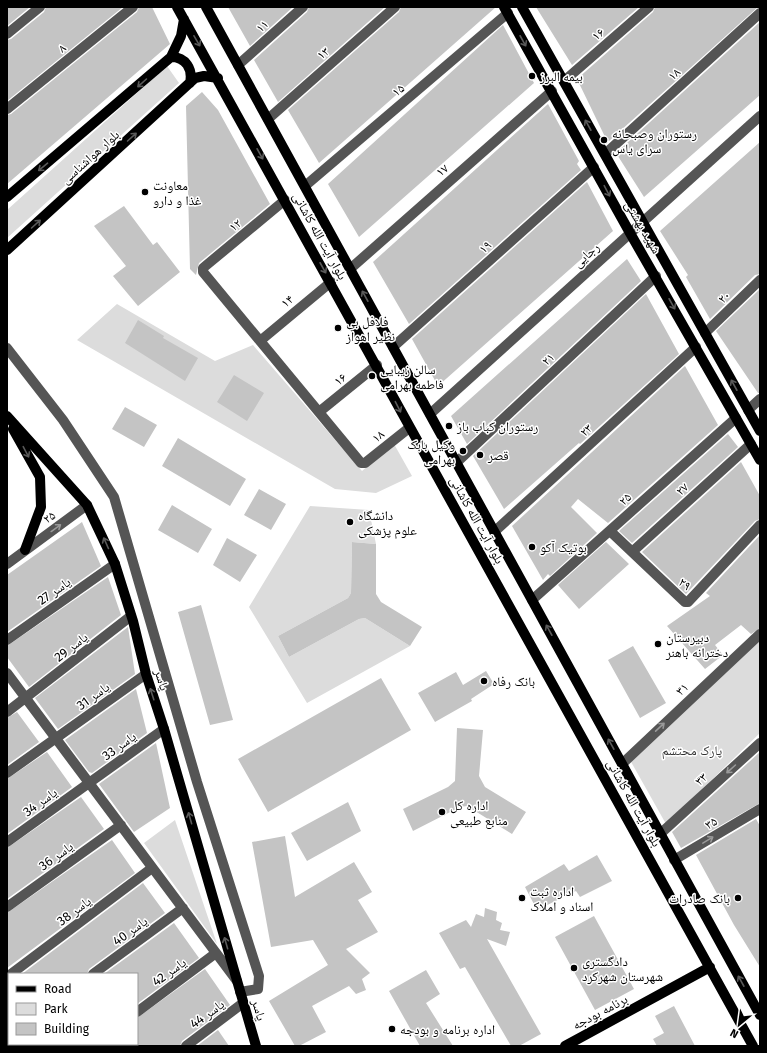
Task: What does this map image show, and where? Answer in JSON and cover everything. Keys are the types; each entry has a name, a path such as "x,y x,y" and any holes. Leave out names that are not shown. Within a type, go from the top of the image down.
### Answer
{"main road":[{"name":"بلوار آیت الله کاشانی","path":"177,7 218,78 377,365 409,428 434,468 753,1046"},
{"name":"بلوار آیت الله کاشانی","path":"206,7 760,1015"},
{"name":"شهید بهشتی","path":"522,7 760,431"},
{"name":"شهید بهشتی","path":"506,10 630,233 760,460"},
{"path":"184,19 181,36 171,57 180,58 188,65 191,73 190,83"},
{"name":"بلوار هواشناسی","path":"7,197 171,57"},
{"path":"190,83 195,78 204,76 218,78"},
{"name":"بلوار هواشناسی","path":"7,250 190,83"},
{"path":"7,417 40,477 41,507 25,550"},
{"name":"یاسر","path":"7,417 88,505 115,564 256,1046"},
{"name":"برنامه بودجه","path":"565,1046 710,967"}],"street":[{"path":"7,34 40,7"},
{"name":"۸","path":"7,110 133,7"},
{"name":"۱۱","path":"238,65 302,7"},
{"name":"۱۳","path":"268,119 396,7"},
{"name":"۱۶","path":"564,81 649,7"},
{"name":"۱۵","path":"305,186 506,10"},
{"name":"۱۸","path":"605,154 760,13"},
{"name":"۱۷","path":"350,269 552,91"},
{"name":"رجایی","path":"430,414 760,116"},
{"name":"۱۹","path":"393,346 594,167"},
{"name":"۱۲","path":"260,341 202,270 285,200"},
{"name":"۲۱","path":"457,462 656,276"},
{"name":"۲۰","path":"705,333 760,280"},
{"name":"۱۴","path":"260,341 331,282"},
{"path":"260,341 319,412"},
{"name":"۲۳","path":"494,532 696,347"},
{"path":"7,348 63,420 114,497 197,782 259,976 258,989 240,992"},
{"name":"۱۶","path":"319,412 377,365"},
{"path":"748,410 760,399"},
{"name":"۱۸","path":"319,412 362,464 409,428"},
{"name":"۲۵","path":"532,600 736,418"},
{"name":"۲۷","path":"632,552 751,444"},
{"name":"۲۵","path":"7,564 88,505"},
{"name":"۲۹","path":"610,531 685,602 688,602 760,525"},
{"name":"یاسر 27","path":"7,640 115,564"},
{"name":"یاسر 29","path":"7,712 26,699 131,616"},
{"name":"۳۱","path":"622,764 760,634"},
{"name":"یاسر","path":"7,673 216,954 237,980"},
{"name":"یاسر 31","path":"7,773 146,674"},
{"name":"یاسر 33","path":"89,783 164,729"},
{"name":"۳۳","path":"660,834 760,743"},
{"name":"یاسر 34","path":"7,842 89,783"},
{"name":"۳۵","path":"674,860 760,809"},
{"name":"یاسر 36","path":"7,908 121,825"},
{"name":"یاسر 38","path":"12,973 152,868"},
{"name":"یاسر 40","path":"94,973 183,908"},
{"name":"یاسر 42","path":"138,1011 216,954"},
{"name":"یاسر 44","path":"186,1046 243,1003"}],"green space":[{"path":"167,66 179,83 7,238 7,210"},
{"path":"117,304 215,361 253,345 362,471 394,444 412,476 376,493 335,489 77,340"},
{"path":"310,506 369,510 376,544 352,542 351,593 348,598 278,636 289,657 359,619 365,618 410,646 307,703 249,607"},
{"name":"پارک محتشم","path":"760,638 760,733 666,824 630,760"},
{"path":"175,820 217,944 144,843"}],"building":[{"path":"7,7 30,7 7,26"},
{"path":"46,7 123,7 7,101 7,40 11,39 44,12"},
{"path":"139,7 152,7 170,44 7,184 7,115 11,114 137,12"},
{"path":"228,7 293,7 250,46"},
{"path":"309,7 385,7 278,102 254,60 307,12"},
{"path":"401,7 496,7 319,163 288,110 399,12"},
{"path":"536,7 639,7 572,65"},
{"path":"655,7 758,7 609,141 607,141 577,79 653,12"},
{"path":"760,22 760,95 644,197 616,153"},
{"path":"503,25 534,83 359,237 328,184"},
{"path":"202,92 218,110 270,204 199,263 196,275 190,269 186,106"},
{"path":"548,104 579,161 577,164 581,170 409,324 373,262"},
{"path":"760,142 760,274 755,275 710,319 686,277 688,275 660,231"},
{"path":"587,182 613,231 438,386 412,339"},
{"path":"124,206 153,245 157,242 180,272 138,306 113,276 126,266 94,226"},
{"path":"627,259 641,281 467,444 451,416"},
{"path":"760,289 760,393 758,393 716,331"},
{"path":"646,294 679,354 580,444 579,443 504,509 473,456"},
{"path":"138,320 164,336 163,338 198,358 185,381 125,343"},
{"path":"685,366 718,425 608,523 578,499 571,507 597,533 550,576 548,574 543,580 512,526"},
{"path":"234,375 264,393 247,421 217,402"},
{"path":"125,407 157,425 144,447 112,429"},
{"path":"728,434 738,447 632,543 619,531"},
{"path":"178,438 246,479 230,506 162,466"},
{"path":"741,462 760,496 760,519 755,521 686,594 642,552"},
{"path":"259,489 286,504 271,530 244,515"},
{"path":"172,505 212,529 198,553 158,530"},
{"path":"82,522 101,566 7,632 7,575"},
{"path":"760,535 760,628 751,634 741,625 715,645 723,655 705,669 667,626 710,596 706,593"},
{"path":"227,538 257,555 240,582 213,565"},
{"path":"352,542 376,544 376,594 381,602 422,627 410,646 365,618 359,619 289,657 278,636 348,598 351,593"},
{"path":"606,542 629,564 579,609 558,585"},
{"path":"108,577 121,615 29,687 7,657 7,646"},
{"path":"201,605 233,720 210,725 178,612"},
{"path":"128,627 135,674 58,729 35,698"},
{"path":"633,646 666,703 640,718 608,660"},
{"path":"486,671 494,684 471,699 472,701 435,722 418,693 456,672 463,685"},
{"path":"381,678 411,730 268,812 238,759"},
{"path":"136,689 147,733 92,773 89,772 65,740"},
{"path":"17,712 39,742 7,765 7,718"},
{"path":"457,728 483,730 479,776 485,787 526,812 512,834 467,806 460,807 413,831 403,809 448,787 455,781"},
{"path":"156,743 170,808 134,832 99,784"},
{"path":"47,752 72,787 7,834 7,779"},
{"path":"760,752 760,803 681,848 672,832"},
{"path":"81,797 104,829 7,899 7,848"},
{"path":"348,802 361,831 307,861 291,833"},
{"path":"756,819 760,826 760,967 734,925 696,855"},
{"path":"285,836 295,897 354,862 372,892 358,900 378,932 346,949 370,973 362,979 366,990 356,994 349,986 312,1006 326,1032 299,1046 295,1046 269,1001 328,965 313,940 271,947 252,842"},
{"path":"112,840 135,873 7,968 7,913"},
{"path":"597,855 612,881 580,897 576,891 537,910 525,887 564,864 569,871"},
{"path":"143,883 165,913 89,969 87,973 23,973"},
{"path":"485,908 497,912 496,920 502,923 500,930 510,932 506,946 487,939 541,1034 519,1046 511,1046 465,967 460,969 439,933 466,920 471,927 476,914 484,917"},
{"path":"594,916 634,989 595,1010 555,937"},
{"path":"174,923 199,958 138,1003 138,973 105,973"},
{"path":"205,969 230,1005 182,1041 180,1046 137,1046 138,1017"},
{"path":"426,970 440,994 426,1003 453,1046 420,1046 389,991"},
{"path":"674,1006 695,1046 657,1046 653,1039 664,1033 655,1016"},
{"path":"218,1030 229,1046 197,1046"}],"place":[{"name":"بیمه البرز","path":"532,76"},
{"name":"رستوران وصبحانه سرای یاس","path":"604,140"},
{"name":"معاونت غذا و دارو","path":"145,192"},
{"name":"فلافل بی نظیر اهواز","path":"338,328"},
{"name":"سالن زیبایی فاطمه بهرامی","path":"372,376"},
{"name":"رستوران کباب باز","path":"449,426"},
{"name":"وکیل بابک بهرامی","path":"463,451"},
{"name":"قصر","path":"480,455"},
{"name":"دانشگاه علوم پزشکی","path":"350,522"},
{"name":"بوتیک آکو","path":"532,547"},
{"name":"دبیرستان دخترانه باهنر","path":"658,644"},
{"name":"بانک رفاه","path":"484,681"},
{"name":"اداره کل منابع طبیعی","path":"442,812"},
{"name":"اداره ثبت اسناد و املاک","path":"522,898"},
{"name":"بانک صادرات","path":"738,898"},
{"name":"دادگستری شهرستان شهرکرد","path":"574,968"},
{"name":"اداره برنامه و بودجه","path":"392,1029"}]}
